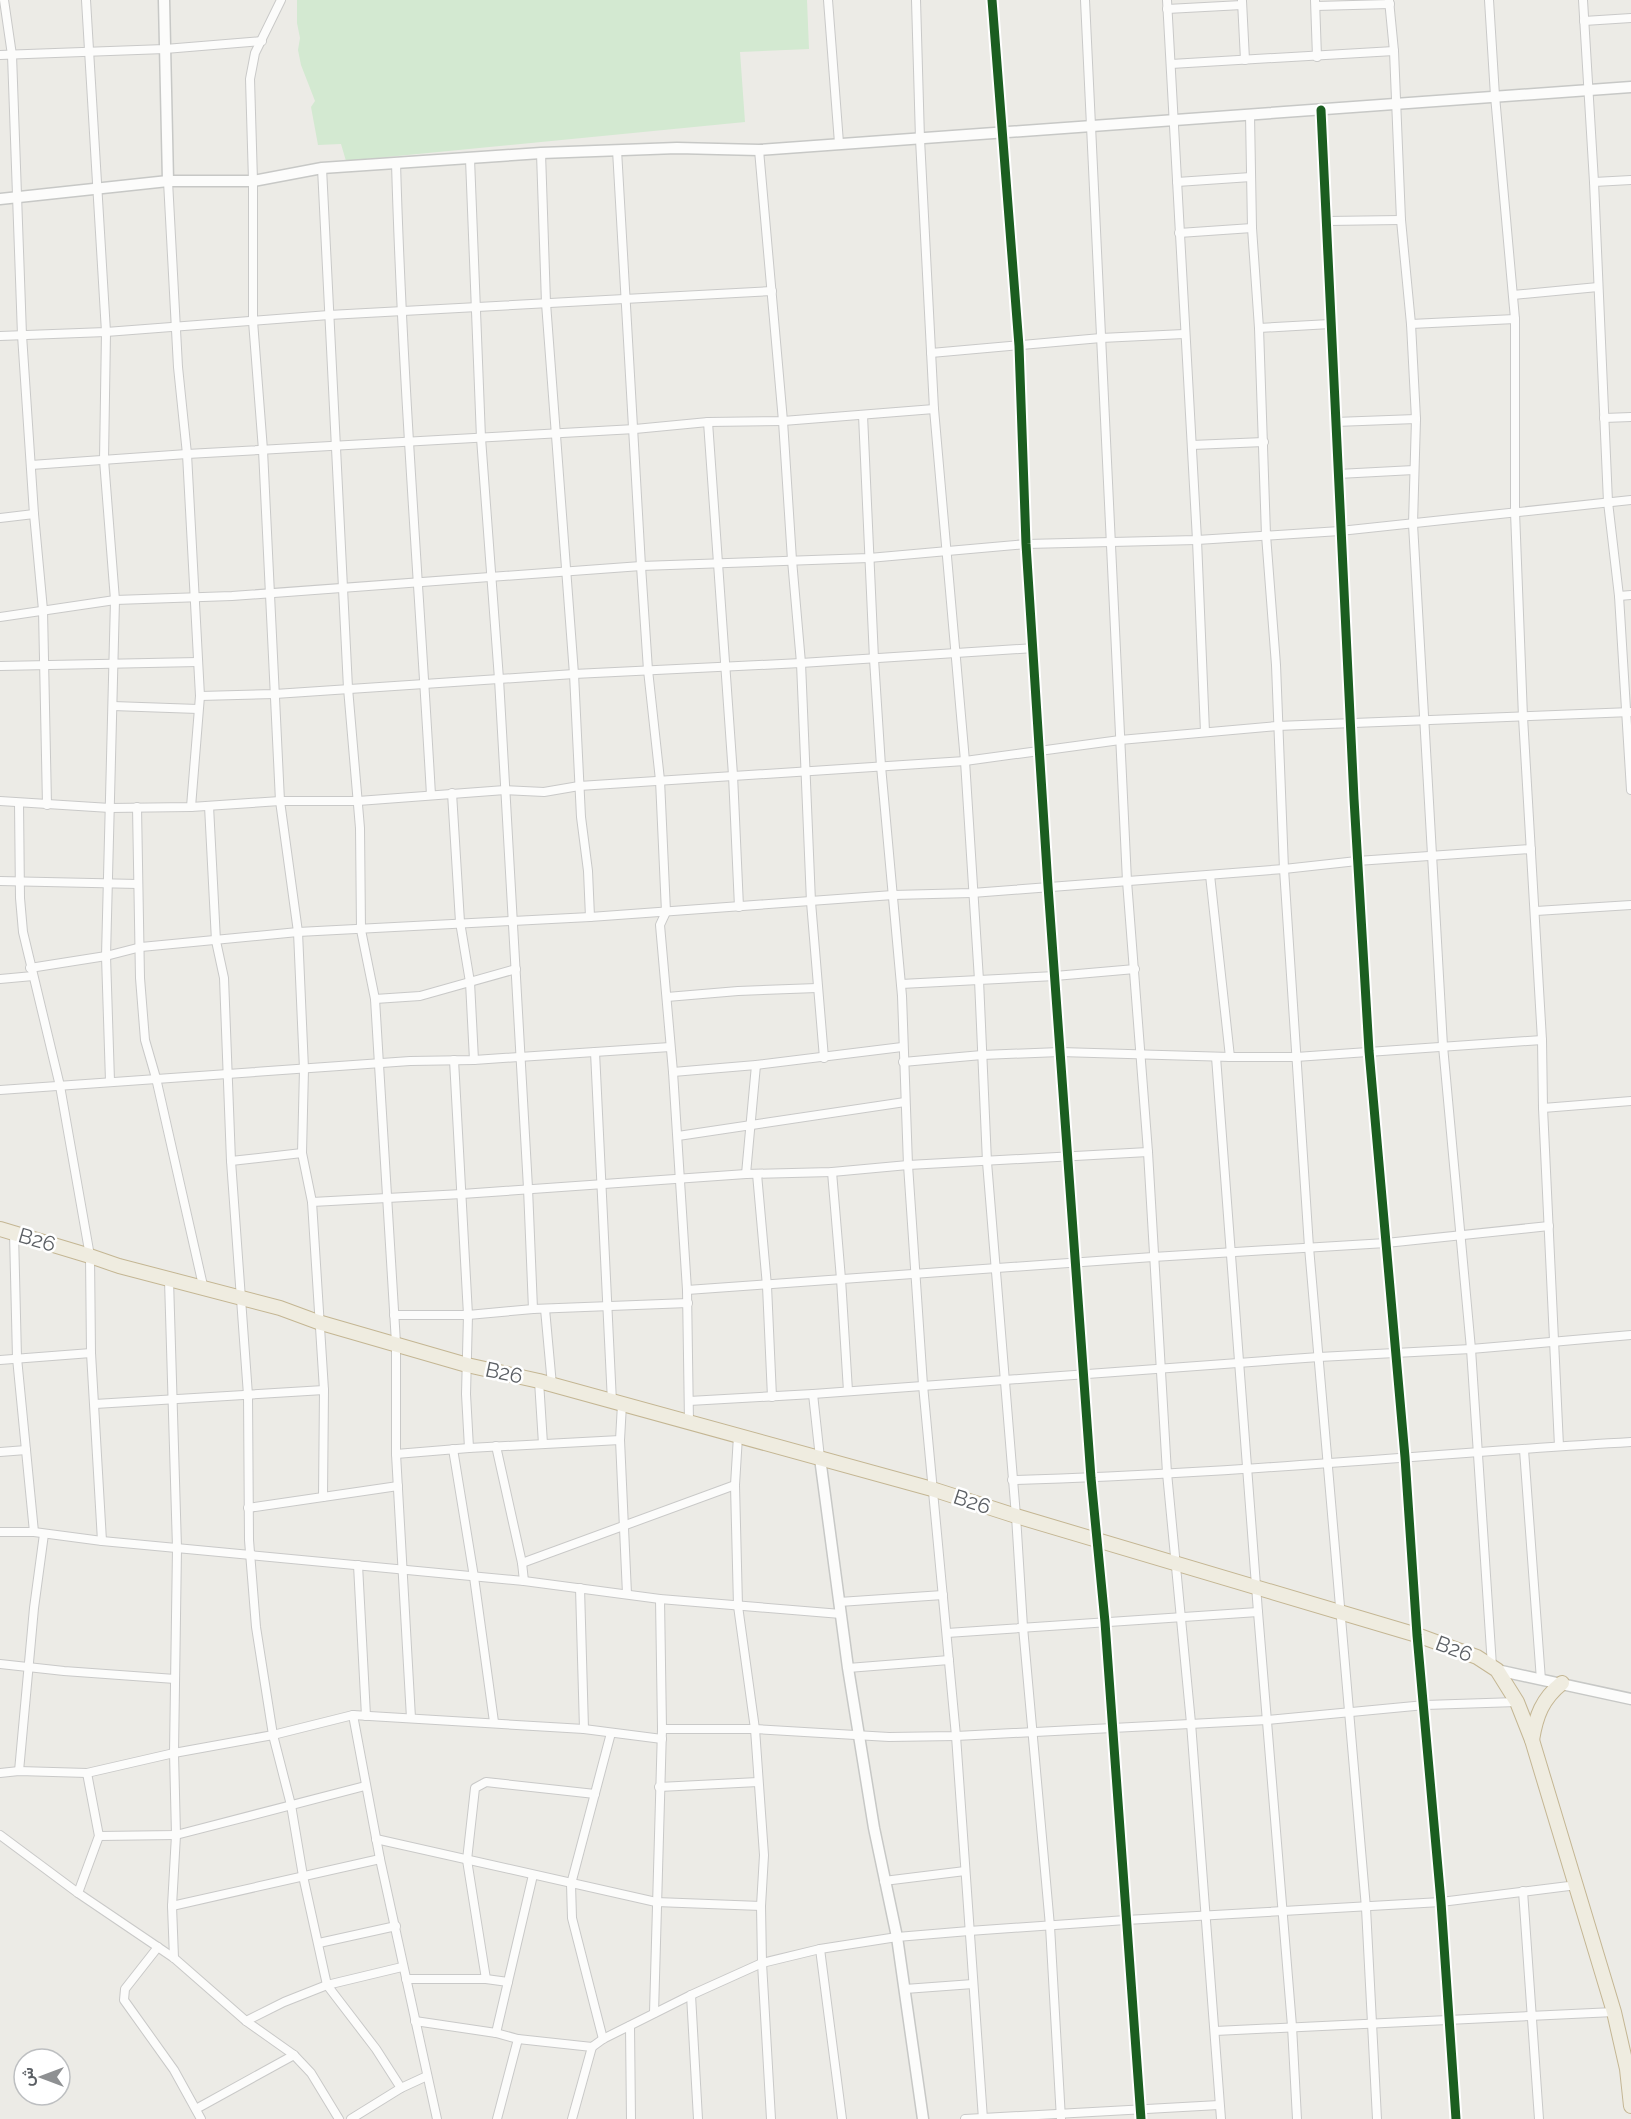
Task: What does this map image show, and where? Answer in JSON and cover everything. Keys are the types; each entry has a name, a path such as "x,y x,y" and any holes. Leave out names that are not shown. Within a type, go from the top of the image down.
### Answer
{"highway":[{"name":"B26","path":"0,1229 204,1290 280,1308 318,1322 467,1365 545,1383 932,1489 1016,1516 1340,1611 1477,1657 1494,1668 1517,1702 1532,1740 1614,2012 1629,2069 1631,2106"},
{"path":"1532,1740 1542,1704 1546,1697 1562,1683"}],"street":[{"path":"4,0 12,55 19,198 22,335 43,610 47,806"},
{"path":"86,0 106,332 104,460 115,600 106,956 110,1081"},
{"path":"164,0 168,181 178,367 187,454 200,696 191,807"},
{"path":"281,0 251,63 249,80 253,181 253,321 271,592 280,801 297,932 304,1068 302,1153 312,1202 324,1389 322,1497"},
{"path":"828,0 838,143"},
{"path":"916,0 920,140 934,409 965,760 979,980 987,1162 1023,1627 1050,1926 1061,2116"},
{"path":"992,0 1018,346 1026,544 1048,886 1141,2119"},
{"path":"1084,0 1127,881 1148,1152 1167,1473 1191,1723 1221,2119"},
{"path":"1167,0 1197,540 1205,732"},
{"path":"1489,0 1495,96 1515,319 1515,512 1523,717 1536,911 1559,1446"},
{"path":"1583,0 1594,182 1608,502 1629,712 1631,790"},
{"path":"1317,57 1315,3 1389,2 1394,51 1401,220 1411,324 1416,419 1413,524 1443,1046 1472,1349 1477,1452 1494,1668 1631,1699"},
{"path":"1167,9 1242,3 1245,60"},
{"path":"1584,21 1631,18"},
{"path":"0,55 165,49 262,41"},
{"path":"1171,63 1317,57 1394,51"},
{"path":"0,199 168,181 253,181 322,168 541,153 677,148 759,150 838,143 920,140 1001,131 1321,110 1588,88 1631,87"},
{"path":"1321,110 1340,531 1369,1051 1405,1457 1456,2119"},
{"path":"1250,115 1252,228 1259,328 1266,535 1276,654 1284,869 1309,1247 1366,1908 1377,2119"},
{"path":"617,150 648,670 660,780 666,912 660,925 678,1136 687,1290 689,1422"},
{"path":"759,150 783,421 801,663 811,902 824,1058"},
{"path":"541,153 546,303 574,674 581,817 588,871 590,917"},
{"path":"470,159 481,438 499,679 533,1309"},
{"path":"396,163 409,442 431,795"},
{"path":"322,168 348,688 360,828 361,930 375,999 396,1343 396,1454 411,1718"},
{"path":"1177,182 1251,177"},
{"path":"1594,182 1631,180"},
{"path":"1327,221 1401,220"},
{"path":"1179,233 1252,228"},
{"path":"1513,295 1598,287"},
{"path":"0,336 106,332 329,315 772,291"},
{"path":"1411,324 1515,319"},
{"path":"1259,328 1330,324"},
{"path":"931,353 1101,338 1184,334"},
{"path":"32,465 187,454 557,434 708,422 783,421 934,409"},
{"path":"863,415 874,659 881,766 901,984 908,1165 923,1385 950,1660 983,2118"},
{"path":"1604,418 1631,417"},
{"path":"1335,422 1416,419"},
{"path":"708,422 733,775 739,907"},
{"path":"1192,445 1264,442"},
{"path":"1338,474 1414,470"},
{"path":"0,617 115,600 419,583 717,562 869,558 1026,544 1197,540 1340,531 1631,500"},
{"path":"0,518 34,514"},
{"path":"1619,596 1631,595"},
{"path":"200,696 275,694 574,674 874,659 1034,648"},
{"path":"0,666 198,662"},
{"path":"113,706 198,709"},
{"path":"0,801 47,806 110,808 191,807 280,801 358,801 505,790 544,792 579,786 965,760 1120,740 1278,726 1629,712"},
{"path":"452,793 460,922 470,982 474,1060"},
{"path":"19,803 23,932 60,1086 90,1256 91,1353 102,1541"},
{"path":"209,806 216,941 224,978 231,1161 248,1395 248,1508 256,1627 273,1735 291,1805 303,1876 327,1985 376,2049 401,2088"},
{"path":"136,807 145,1040 156,1078 204,1290"},
{"path":"0,979 141,947 297,932 590,917 893,895 972,893 1531,849"},
{"path":"1210,875 1230,1057"},
{"path":"0,881 138,884"},
{"path":"1536,911 1631,905"},
{"path":"375,999 420,996 516,969"},
{"path":"901,984 1055,976 1135,969"},
{"path":"667,997 817,988"},
{"path":"903,1062 982,1055 1060,1052 1296,1057 1542,1040"},
{"path":"0,1090 304,1068 670,1047"},
{"path":"673,1072 824,1058 902,1047"},
{"path":"595,1052 608,1307 620,1440 627,1594"},
{"path":"1216,1057 1298,2119"},
{"path":"454,1060 468,1315 466,1394 469,1448"},
{"path":"746,1174 756,1065"},
{"path":"1543,1108 1631,1101"},
{"path":"678,1136 905,1102"},
{"path":"312,1202 746,1174 832,1172 908,1165 1148,1152"},
{"path":"231,1161 302,1153"},
{"path":"832,1172 848,1391"},
{"path":"757,1174 767,1286 772,1397"},
{"path":"687,1290 1076,1262 1386,1243 1549,1226"},
{"path":"14,1233 17,1358 34,1532"},
{"path":"169,1280 177,1548 174,1753 176,1835 172,1906 174,1958"},
{"path":"394,1315 468,1315 533,1309 687,1303"},
{"path":"543,1444 545,1309"},
{"path":"689,1401 772,1397 1319,1356 1472,1349 1631,1335"},
{"path":"0,1360 91,1353"},
{"path":"95,1404 324,1389"},
{"path":"813,1394 848,1668 874,1828 897,1937 923,2119"},
{"path":"738,1436 735,1485 738,1606 755,1729 764,1854 761,1906 762,1963 771,2119"},
{"path":"396,1454 620,1440"},
{"path":"1012,1480 1247,1470 1631,1442"},
{"path":"496,1446 524,1581"},
{"path":"453,1449 494,1722"},
{"path":"1524,1449 1540,1680"},
{"path":"0,1452 26,1450"},
{"path":"522,1563 735,1485"},
{"path":"248,1508 398,1486"},
{"path":"0,1532 34,1532 102,1541 524,1581 660,1599 841,1614"},
{"path":"19,1771 27,1668 44,1534"},
{"path":"358,1565 366,1716"},
{"path":"580,1588 584,1729"},
{"path":"839,1602 943,1595"},
{"path":"654,2013 662,1739 660,1599"},
{"path":"947,1633 1258,1612"},
{"path":"848,1668 950,1660"},
{"path":"0,1664 175,1679"},
{"path":"662,1730 755,1729 859,1736 956,1736 1267,1720 1425,1705 1517,1702"},
{"path":"353,1716 365,1786 396,1926 402,1967 437,2119"},
{"path":"0,1773 19,1771 87,1773 174,1753 273,1735 353,1716 494,1722 584,1729 662,1739"},
{"path":"603,2038 572,1918 571,1884 611,1733"},
{"path":"78,1893 99,1836 87,1773"},
{"path":"486,1979 467,1860 475,1788 486,1782 595,1794"},
{"path":"659,1787 758,1782"},
{"path":"99,1836 176,1835 365,1786"},
{"path":"0,1835 78,1893 174,1958 246,2020 294,2055 310,2073 339,2119"},
{"path":"376,1839 656,1902 761,1906"},
{"path":"172,1906 380,1859"},
{"path":"885,1881 965,1871"},
{"path":"496,2033 533,1875"},
{"path":"572,2119 592,2047 603,2038 762,1963 819,1949 897,1937 969,1931 1441,1902 1577,1885"},
{"path":"1523,1891 1539,2119"},
{"path":"319,1943 396,1926"},
{"path":"158,1947 125,1989 124,2000 174,2070 201,2119"},
{"path":"819,1949 842,2119"},
{"path":"246,2020 327,1985 402,1967"},
{"path":"406,1979 486,1979 508,1982"},
{"path":"905,1989 973,1984"},
{"path":"690,1995 699,2119"},
{"path":"1215,2031 1614,2012"},
{"path":"415,2021 518,2038 592,2047"},
{"path":"630,2026 631,2119"},
{"path":"497,2119 518,2038"},
{"path":"196,2109 294,2055"},
{"path":"351,2119 401,2088 427,2076"},
{"path":"965,2119 1061,2116 1220,2105"}],"green space":[{"path":"297,0 807,0 809,49 740,52 745,122 346,161 341,144 318,145 311,107 315,101 301,65 298,50 300,38 297,23"}],"cycle path":[{"path":"992,0 1019,346 1026,544 1048,886 1141,2119"},
{"path":"1321,110 1354,799 1369,1051 1405,1457 1456,2119"}]}
